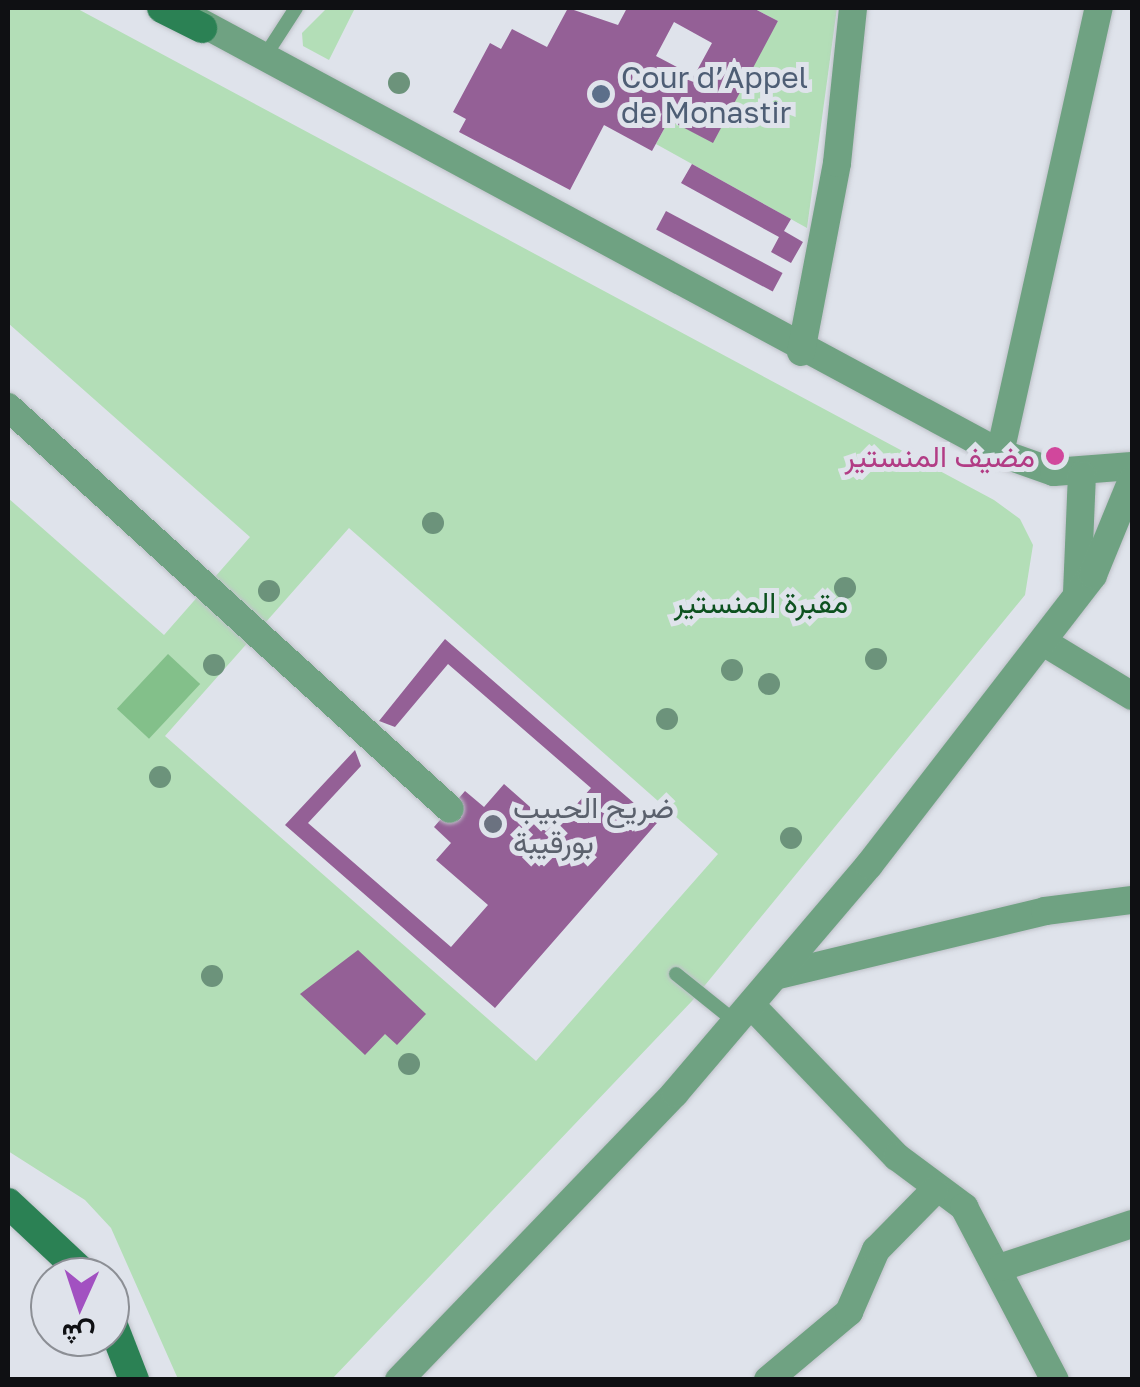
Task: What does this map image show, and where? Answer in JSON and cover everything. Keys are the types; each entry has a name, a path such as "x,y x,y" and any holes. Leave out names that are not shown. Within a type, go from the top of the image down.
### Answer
{"main road":[{"path":"162,8 201,18"},
{"path":"8,1203 66,1257"}],"street":[{"path":"176,8 201,18 263,60 801,352 1000,453 1082,475 1132,466"},
{"path":"801,352 837,162 854,8"},
{"path":"1000,453 1100,8"},
{"path":"8,407 450,809"},
{"path":"1076,600 1082,475"},
{"path":"399,1380 745,1015 779,974 1045,644 1106,553 1132,480"},
{"path":"1045,644 1132,696"},
{"path":"779,974 1045,911 1132,900"},
{"path":"745,1015 934,1190 964,1207 1002,1267 1055,1380"},
{"path":"768,1380 849,1312 876,1250 934,1190"},
{"path":"1002,1267 1132,1224"}],"lane":[{"path":"263,60 296,8"},
{"path":"676,974 745,1015"}],"green space":[{"name":"مقبرة المنستير","path":"8,8 76,8 994,500 1020,519 1033,545 1025,595 692,1001 332,1379 178,1379 130,1271 130,1257 124,1257 111,1228 85,1200 8,1151 8,498 164,635 250,537 8,323","holes":["349,528 718,854 536,1061 165,736"]},
{"path":"327,8 355,8 329,60 303,46 302,33"},
{"path":"753,8 837,8 807,228 656,144 669,120 709,140 778,21"},
{"path":"168,654 200,684 149,739 117,709"}],"building":[{"name":"Cour d’Appel de Monastir","path":"568,8 618,25 627,8 753,8 778,21 713,143 669,120 652,151 604,125 570,190 459,132 466,119 453,112 490,43 501,49 512,29 547,47","holes":["674,22 712,43 694,76 656,56"]},
{"path":"692,164 791,219 784,231 803,242 791,263 771,252 779,237 681,183"},
{"path":"666,211 783,273 773,292 656,230"},
{"name":"ضريح الحبيب بورقيبة","path":"445,639 657,823 495,1008 285,825 355,750 361,766 308,823 451,947 488,905 436,860 451,843 434,827 465,791 484,807 504,784 555,829 591,788 448,664 395,727 379,721"},
{"path":"358,950 426,1014 397,1045 385,1034 365,1055 300,994"}],"place":[{"name":"Cour d’Appel de Monastir","path":"601,94"},
{"name":"مضيف المنستير","path":"1055,456"},
{"name":"ضريح الحبيب بورقيبة","path":"493,824"}]}
